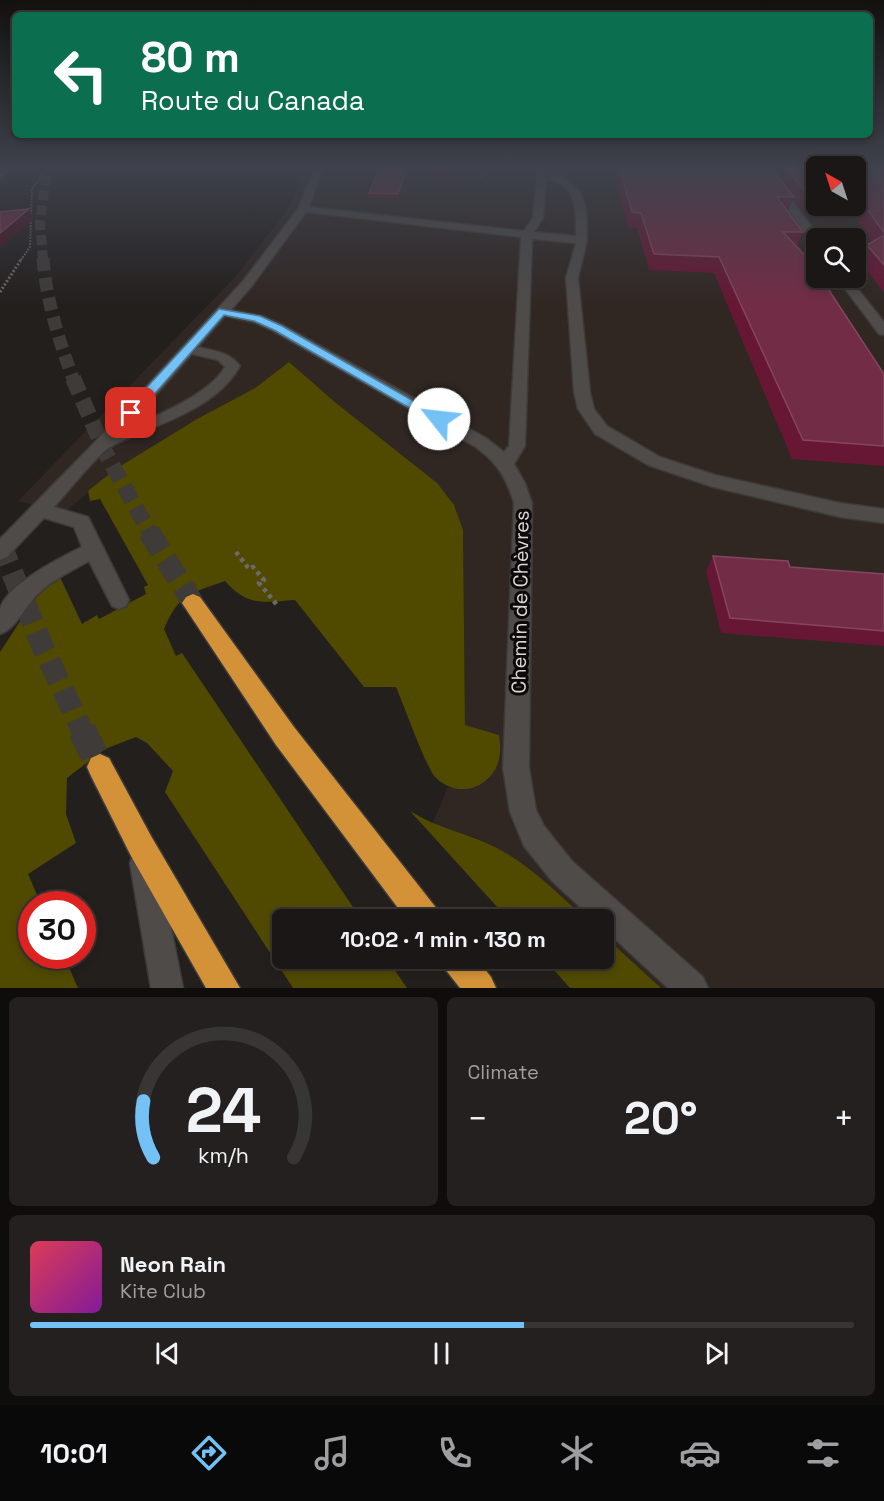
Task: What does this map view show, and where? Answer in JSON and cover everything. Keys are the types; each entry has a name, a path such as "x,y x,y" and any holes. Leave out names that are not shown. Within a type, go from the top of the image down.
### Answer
{"highway":[{"path":"193,603 285,736 418,909"},
{"path":"100,767 141,846 224,988"},
{"path":"465,969 480,988"}],"street":[{"path":"0,552 102,445 222,312 273,252 300,213"},
{"path":"338,213 582,240"},
{"path":"222,312 257,319 278,328 480,442 506,463 517,446 527,235 538,218 538,213"},
{"path":"580,213 582,240 572,278 582,392 586,409 602,430 654,461 687,473 840,510 884,516"},
{"path":"796,213 807,228"},
{"path":"851,288 884,331"},
{"path":"102,445 138,431 209,392 223,383 232,371 231,362 223,357 187,349"},
{"name":"Chemin de Chèvres","path":"506,463 513,472 523,502 516,768 523,812 534,836 562,871 692,988"},
{"path":"40,510 81,522 119,600"},
{"path":"0,625 22,594 42,576 93,550"},
{"path":"141,846 167,988"}],"path":[{"path":"0,292 30,247 31,213"},
{"path":"236,552 249,569 253,567 264,580 259,583 277,605"}],"shaded area":[{"path":"285,213 806,213 806,216 866,216 866,213 884,213 884,988 661,988 614,945 614,909 574,909 531,872 494,846 471,836 432,825 448,787 465,790 499,735 465,726 463,530 336,403 289,362 255,388 197,419 117,468 64,513 18,501 236,276"},
{"path":"289,362 336,403 437,483 454,505 463,530 465,725 499,735 500,754 497,766 490,777 472,788 453,788 441,782 435,777 426,760 396,687 364,687 295,600 265,602 249,599 225,581 195,592 187,596 175,608 164,629 176,656 182,653 354,909 272,909 272,956 165,792 173,771 147,743 136,737 105,749 67,778 66,814 76,843 28,874 35,891 18,891 18,969 70,969 78,988 0,988 0,652 32,603 43,590 60,577 82,624 97,615 99,619 146,594 144,587 148,585 100,499 90,501 88,491 117,468 197,419 255,388"},
{"path":"410,811 430,822 504,852 541,879 575,909 499,909"},
{"path":"614,945 661,988 570,988 553,969 614,969"},
{"path":"281,969 394,969 407,988 293,988"}],"building":[{"path":"0,213 24,213 0,233"},
{"path":"641,213 789,213 803,232 783,232 806,257 806,288 828,288 884,374 884,446 803,440 719,257 654,254"},
{"path":"870,213 884,213 884,233"},
{"path":"884,235 884,265 867,245"},
{"path":"713,556 788,561 790,567 884,574 884,631 730,618"}],"tunnel":[{"path":"41,213 43,260"},
{"path":"43,258 54,320 73,379"},
{"path":"73,378 105,452 150,533"},
{"path":"149,532 193,603"},
{"path":"0,543 44,650 83,732"},
{"path":"82,730 100,767"}],"route":[{"path":"131,413 222,312 267,322 439,419"}]}
